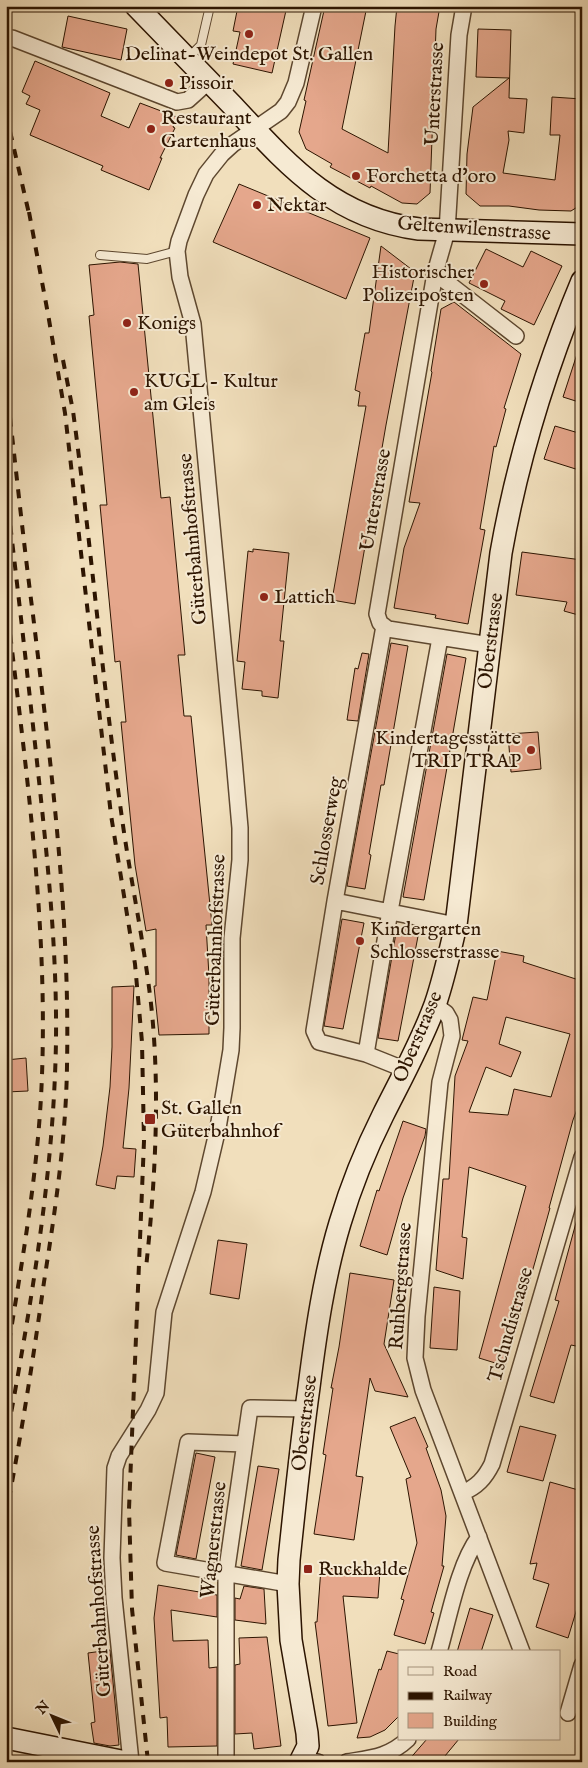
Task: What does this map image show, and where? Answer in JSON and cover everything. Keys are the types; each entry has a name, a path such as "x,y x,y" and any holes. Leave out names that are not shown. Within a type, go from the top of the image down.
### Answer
{"street":[{"name":"Geltenwilenstrasse","path":"136,6 292,168 349,207 398,226 447,231 582,234"},
{"name":"Güterbahnhofstrasse","path":"131,1762 112,1558 115,1468 119,1456 148,1410 156,1393 164,1312 198,1211 214,1148 232,1041 232,938 240,860 240,828 234,759 194,334 180,277 180,241 200,184 214,163 234,144 280,111 291,96 296,83 314,6"},
{"name":"Unterstrasse","path":"384,626 378,619 378,609 435,273 447,231 459,35 464,6"},
{"path":"12,38 177,102 188,100 208,82"},
{"path":"435,273 516,336"},
{"name":"Oberstrasse","path":"306,1761 307,1733 291,1640 288,1584 295,1498 316,1337 325,1284 340,1224 362,1163 435,1005 456,925 501,552 521,458 558,340 582,281"},
{"path":"384,626 388,629 490,645"},
{"name":"Schlosserweg","path":"366,1054 318,1042 314,1031 384,626"},
{"path":"406,1070 366,1054 440,638"},
{"path":"335,901 456,925"},
{"name":"Ruhbergstrasse","path":"435,1005 446,1013 450,1020 452,1036 440,1082 418,1307 415,1358 423,1390 521,1650"},
{"name":"Tschudistrasse","path":"462,1493 481,1482 492,1464 582,1157"},
{"name":"Wagnerstrasse","path":"226,1762 226,1575 250,1408 306,1409"},
{"path":"245,1444 188,1442 165,1564 288,1584"},
{"path":"440,1650 465,1562 479,1537"},
{"path":"570,1713 582,1665"},
{"path":"6,1738 126,1762"},
{"path":"347,1762 388,1754 399,1748 407,1740"}],"lane":[{"path":"187,59 201,45 210,6"},
{"path":"100,255 147,259 180,241"}],"building":[{"path":"238,6 287,6 272,73 233,64 240,32 233,31"},
{"path":"325,6 367,6 342,129 388,153 397,6 440,6 436,29 430,193 417,204 402,203 371,186 370,188 330,167 332,164 306,149 299,132 306,101 304,100"},
{"path":"68,16 127,29 121,60 62,47"},
{"path":"478,29 511,30 509,98 527,99 524,133 508,131 509,140 503,173 555,180 560,135 550,135 552,97 582,99 582,204 571,211 539,210 509,206 480,206 466,194 467,154 473,107 509,78 476,77"},
{"path":"35,61 110,93 101,116 129,128 140,103 177,117 173,127 175,128 160,158 162,158 149,190 101,170 103,166 30,135 40,110 26,104 30,96 22,92"},
{"path":"239,184 370,238 346,299 213,242"},
{"path":"381,246 415,272 355,604 332,600 366,406 358,406 360,392 355,390 365,333 369,333"},
{"path":"486,249 523,267 531,251 562,266 534,325 501,309 505,301 469,283"},
{"path":"120,262 138,264 161,498 170,497 185,655 178,655 184,716 191,716 212,925 206,925 209,976 209,1034 159,1035 154,986 156,986 156,929 146,931 135,865 121,722 126,722 120,661 115,662 100,505 107,505 89,316 94,315 89,265"},
{"path":"454,302 521,354 504,408 506,409 496,447 494,446 480,529 485,530 468,624 435,618 436,615 394,608 404,548 420,503 409,502 441,309"},
{"path":"579,348 582,349 582,403 563,397"},
{"path":"555,426 582,434 582,471 544,459"},
{"name":"Lattich","path":"253,549 289,553 280,641 284,641 278,698 262,696 262,691 242,689 245,662 237,661 248,551 253,552"},
{"path":"522,552 582,560 582,616 564,611 567,602 516,595"},
{"path":"391,643 408,646 384,785 381,785 365,889 347,886"},
{"path":"362,653 369,654 358,721 347,720 355,668 358,669"},
{"path":"447,654 466,658 424,900 403,897"},
{"path":"538,732 541,769 511,772 508,734"},
{"path":"342,919 364,923 343,1029 324,1026"},
{"path":"397,927 419,931 398,1041 378,1038"},
{"path":"497,951 524,956 523,962 582,981 582,1096 573,1120 505,1366 479,1358 526,1186 469,1167 462,1237 467,1238 463,1279 436,1270 443,1179 449,1179 455,1076 468,1041 462,1040 473,997 487,1000","holes":["506,1017 570,1034 551,1097 514,1089 508,1115 469,1112 486,1067 511,1077 521,1052 499,1044"]},
{"path":"134,986 129,1088 123,1148 136,1149 134,1177 117,1176 115,1189 96,1185 110,1087 112,987"},
{"path":"26,1058 28,1091 6,1092 6,1060"},
{"path":"403,1121 426,1129 403,1198 387,1255 360,1246 377,1190 379,1191"},
{"path":"577,1219 582,1220 582,1327 576,1346 571,1345 554,1403 530,1396 559,1301 555,1300"},
{"path":"218,1240 247,1244 239,1299 210,1294"},
{"path":"350,1273 394,1280 384,1344 408,1397 375,1391 370,1378 356,1476 363,1477 354,1540 314,1534 326,1455 323,1454 333,1388 331,1388"},
{"path":"434,1287 460,1291 457,1350 430,1348"},
{"path":"415,1417 428,1447 426,1448 441,1490 446,1516 442,1566 444,1566 431,1612 434,1613 425,1644 394,1635 404,1600 401,1599 417,1543 406,1479 411,1477 390,1427"},
{"path":"520,1426 556,1435 543,1481 507,1472"},
{"path":"196,1453 215,1457 196,1559 176,1555"},
{"path":"258,1466 279,1469 262,1570 241,1566"},
{"path":"550,1482 582,1491 582,1592 568,1638 536,1627 549,1584 533,1579 537,1563 530,1564"},
{"path":"321,1568 380,1571 378,1598 343,1596 357,1723 328,1726 315,1622 317,1622"},
{"path":"158,1585 217,1595 217,1617 171,1610 173,1641 208,1640 209,1668 217,1667 217,1746 168,1747 167,1717 160,1718 154,1618"},
{"path":"244,1586 264,1589 266,1624 235,1620 235,1598 240,1599"},
{"path":"470,1608 493,1615 482,1650 458,1650"},
{"path":"267,1637 281,1746 254,1749 252,1733 235,1734 235,1665 240,1664 239,1638"},
{"path":"110,1650 119,1745 110,1746 94,1743 91,1723 95,1722 88,1653"},
{"path":"387,1651 398,1654 398,1717 385,1730 370,1737 357,1738 379,1669 381,1670"},
{"path":"426,1740 458,1740 440,1762 407,1762"}],"railway":[{"path":"6,114 30,218"},
{"path":"29,212 65,413 111,815 135,964 142,1042 144,1141 129,1509 132,1609 148,1762"},
{"path":"63,360 73,411 121,811 152,1013 156,1108 152,1205 146,1268"},
{"path":"6,382 58,840 67,1009 65,1121 59,1175 31,1369 6,1514"},
{"path":"6,490 48,866 56,1005 54,1090 46,1191 32,1292 6,1441"},
{"path":"6,599 34,848 42,972 43,1035 39,1130 27,1229 6,1361"}],"place":[{"name":"Delinat-Weindepot St. Gallen","path":"249,34"},
{"name":"Pissoir","path":"169,83"},
{"name":"Restaurant Gartenhaus","path":"151,129"},
{"name":"Forchetta d'oro","path":"356,176"},
{"name":"Nektar","path":"257,205"},
{"name":"Historischer Polizeiposten","path":"484,284"},
{"name":"Konigs","path":"127,323"},
{"name":"KUGL - Kultur am Gleis","path":"134,392"},
{"name":"Lattich","path":"264,597"},
{"name":"Kindertagesstätte TRIP TRAP","path":"531,750"},
{"name":"Kindergarten Schlosserstrasse","path":"360,941"},
{"name":"St. Gallen Güterbahnhof","path":"150,1119"},
{"name":"Ruckhalde","path":"308,1569"}]}
